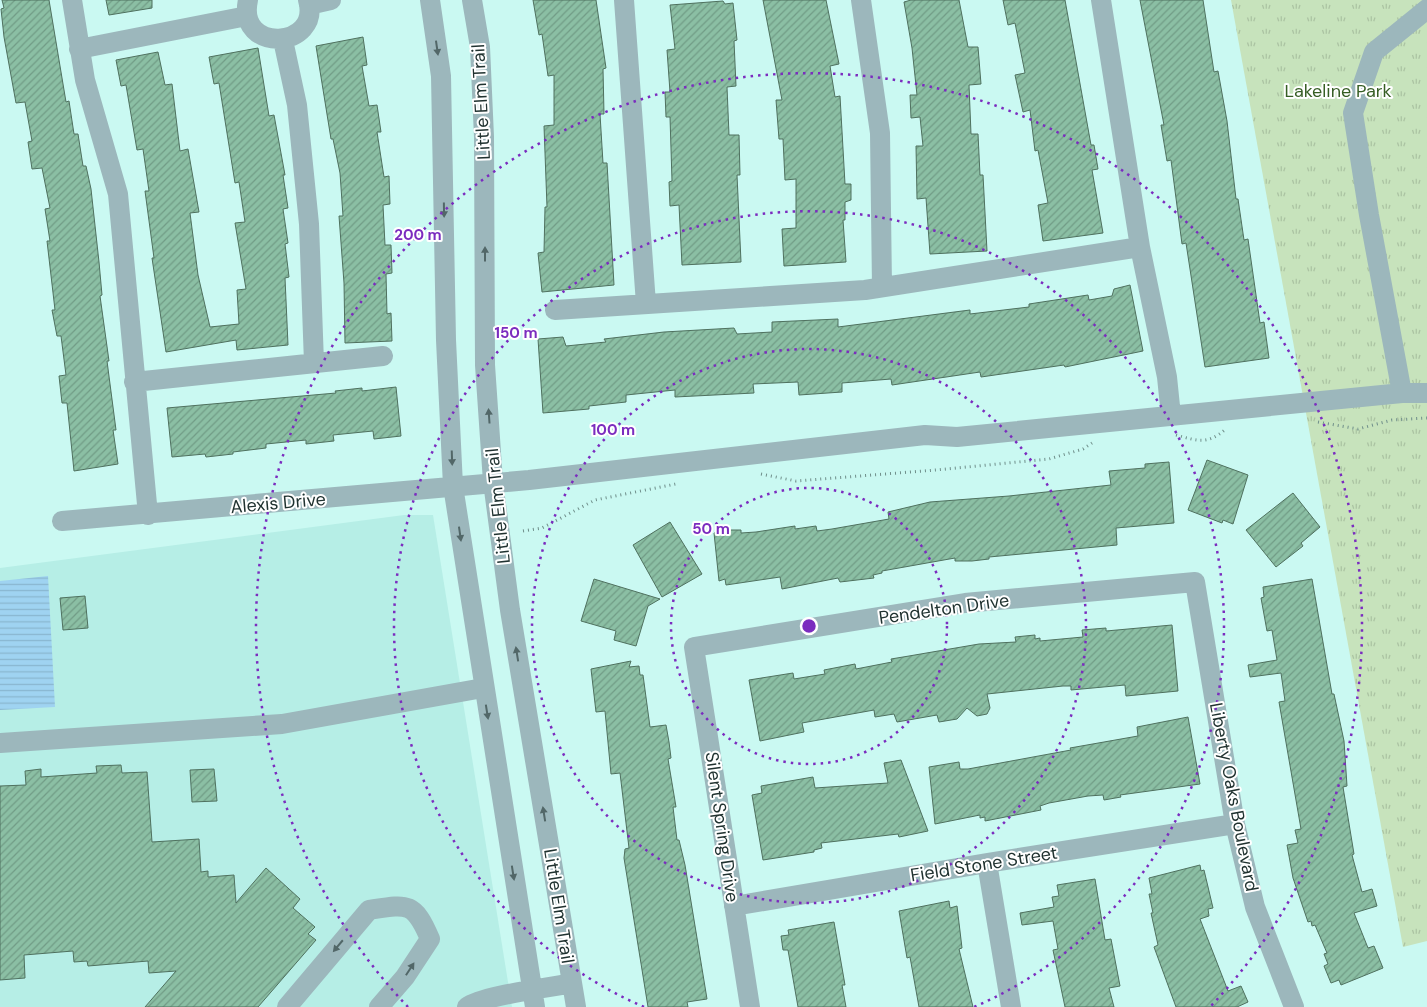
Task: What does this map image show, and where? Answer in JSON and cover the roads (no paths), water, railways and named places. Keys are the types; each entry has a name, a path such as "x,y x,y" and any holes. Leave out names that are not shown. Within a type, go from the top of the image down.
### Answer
{"street":[{"path":"72,0 85,80 118,194 134,382 148,515"},
{"path":"79,49 248,8 257,32 265,37 283,40 292,36 306,24 309,2 331,0"},
{"path":"430,0 441,76 446,340 453,486 483,688 534,999"},
{"name":"Little Elm Trail","path":"472,0 480,56 484,137 485,364 493,482 510,610 576,1007"},
{"path":"624,0 646,304"},
{"path":"861,0 880,133 882,287"},
{"path":"1101,0 1140,246 1167,377 1172,425"},
{"path":"1402,392 1369,215 1353,113 1374,52 1427,9"},
{"path":"283,40 297,105 309,224 314,363"},
{"path":"556,310 882,287 1140,246"},
{"path":"134,382 383,356"},
{"name":"Alexis Drive","path":"62,522 493,482 925,435 957,437 1172,425 1402,392 1427,393"},
{"name":"Pendelton Drive","path":"694,647 965,604 1195,582"},
{"name":"Liberty Oaks Boulevard","path":"1195,582 1236,824 1255,907 1294,1007"},
{"name":"Silent Spring Drive","path":"694,647 750,1007"},
{"path":"0,743 282,724 483,688"},
{"name":"Field Stone Street","path":"734,906 987,863 1236,824"},
{"path":"987,863 1011,1007"},
{"path":"287,1007 369,910 401,905 420,916 430,939 405,977 379,1007"},
{"path":"466,1007 482,1000 534,999 572,983"}],"park label":[{"name":"Lakeline Park","path":"1338,91"}]}
